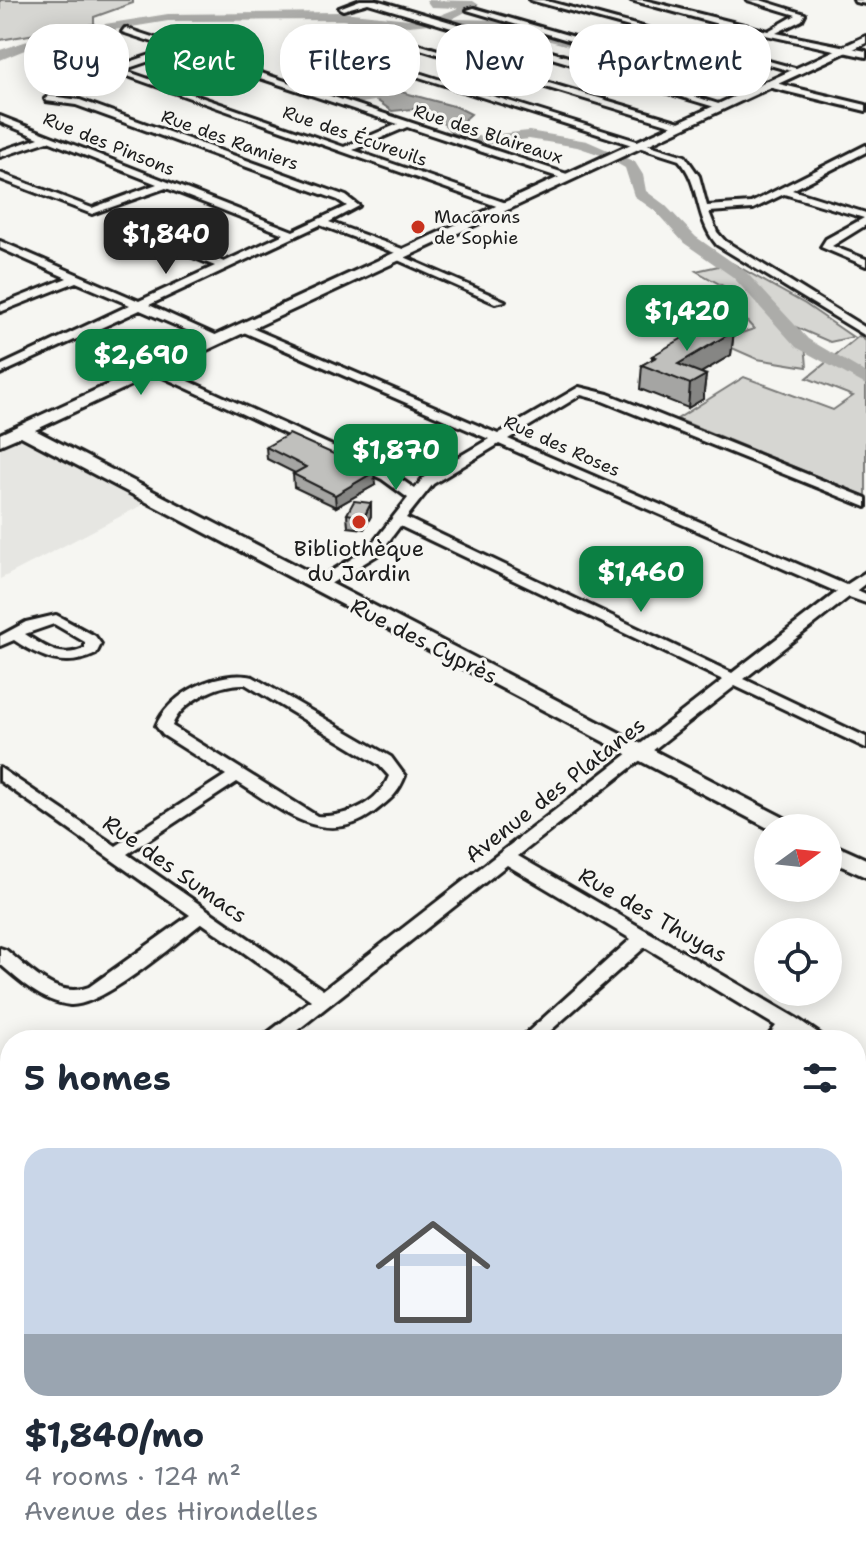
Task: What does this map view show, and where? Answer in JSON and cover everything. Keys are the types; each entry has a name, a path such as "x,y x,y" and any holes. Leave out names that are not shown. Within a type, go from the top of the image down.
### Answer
{"main road":[{"path":"771,82 866,39"},
{"path":"0,440 742,96"},
{"name":"Rue des Cyprès","path":"22,430 759,814"},
{"path":"842,857 866,869"}],"street":[{"path":"343,8 368,0 569,60"},
{"path":"534,0 798,70"},
{"path":"635,0 725,24"},
{"path":"751,0 801,14 799,18 771,32"},
{"path":"858,0 866,2"},
{"path":"471,10 569,37"},
{"path":"444,23 489,15"},
{"path":"680,125 364,30 323,31 299,38 685,160 693,170 701,209 713,235 733,253 865,331"},
{"path":"771,32 866,54"},
{"name":"Rue des Écureuils","path":"129,75 505,206"},
{"name":"Rue des Blaireaux","path":"264,76 567,177"},
{"path":"771,85 866,108"},
{"path":"688,96 721,106"},
{"name":"Rue des Ramiers","path":"49,99 77,102 354,203 352,209 323,223"},
{"name":"Rue des Pinsons","path":"0,119 295,235"},
{"path":"345,150 406,124"},
{"path":"0,154 48,138"},
{"path":"701,209 753,206 866,148"},
{"path":"0,176 92,211 166,184"},
{"path":"785,191 866,218"},
{"path":"866,218 830,241 826,247 866,263"},
{"path":"0,370 323,223 499,301"},
{"path":"157,239 226,267"},
{"path":"1,246 218,340"},
{"path":"0,309 76,278"},
{"name":"Rue des Roses","path":"243,328 866,599"},
{"path":"154,369 387,476 415,497"},
{"path":"317,586 374,551 428,481 572,393 587,390 866,503"},
{"path":"399,520 866,743"},
{"name":"Avenue des Platanes","path":"285,1030 866,576"},
{"path":"0,642 31,625 56,619 94,644 91,651 83,656 62,659 15,634"},
{"path":"231,678 248,680 385,761 397,776 391,791 357,816 335,823 313,821 237,775 168,732 164,726 171,711 231,678"},
{"name":"Rue des Sumacs","path":"0,773 324,1000"},
{"path":"115,854 237,775"},
{"name":"Rue des Thuyas","path":"508,858 799,1030"},
{"path":"0,954 53,995 77,999 95,992 202,915"},
{"path":"539,1030 645,937"},
{"path":"783,1030 789,1023"}],"shaded area":[{"path":"0,0 133,0 133,3 94,17 94,24 24,24 24,36 0,40"},
{"path":"371,96 416,96 471,114 461,123 466,134 457,136 443,123 420,118 413,109 392,111"},
{"path":"732,263 805,304 853,337 830,342 798,328 805,343 807,367 757,359 716,341 754,329 732,305 730,290 696,271"},
{"path":"859,336 866,341 866,496 677,419 744,377 833,410 853,396 807,378"},
{"path":"23,437 146,503 0,579 0,448"}],"building":[{"path":"710,322 734,331 678,364 706,375 690,384 642,365 656,357 652,356"},
{"path":"289,434 374,472 335,495 293,474 306,467 266,447"},
{"path":"354,501 371,503 364,517 347,514"}],"waterway":[{"path":"0,56 12,48 38,39 147,19 210,15 278,18 333,16 424,22 440,20 473,5 435,4 432,0"},
{"path":"446,23 503,24 569,42"},
{"path":"344,102 380,96 405,100"},
{"path":"441,109 462,141 540,136 582,144 621,159 635,171 639,193 660,208 690,240 739,274 802,343 866,380"}],"place":[{"name":"Macarons de Sophie","path":"418,227"},
{"name":"Bibliothèque du Jardin","path":"359,522"}]}
